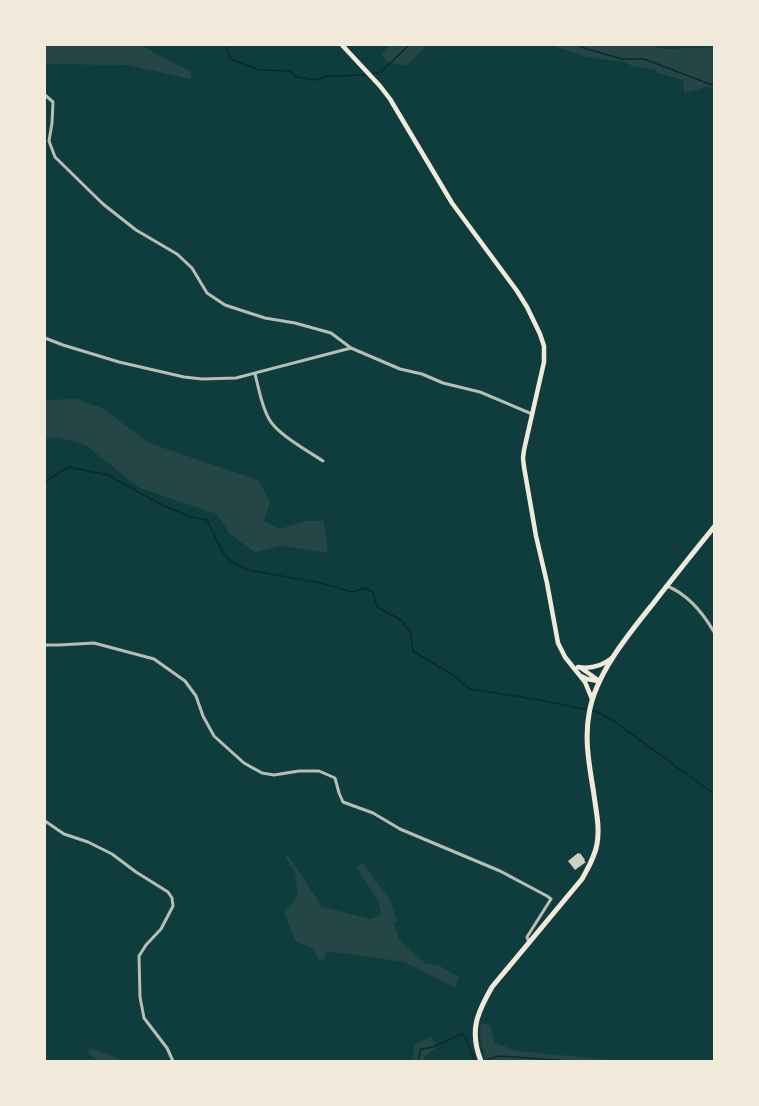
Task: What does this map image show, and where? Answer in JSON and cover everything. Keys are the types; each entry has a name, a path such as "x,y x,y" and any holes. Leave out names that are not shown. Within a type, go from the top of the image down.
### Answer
{"main road":[{"path":"342,45 385,92 452,203 517,291 537,327 544,346 544,357 524,450 524,467 536,536 547,583 558,643 569,663 588,687 592,699"},
{"path":"481,1061 475,1042 476,1022 479,1012 492,987 582,879 590,866 595,853 597,844 598,819 588,759 587,740 588,716 592,699 599,681 636,625 714,527"},
{"path":"578,667 595,667 614,657"},
{"path":"569,663 578,667 599,681"},
{"path":"579,675 587,679 599,681"}],"street":[{"path":"45,95 53,102 49,141 55,157 103,204 136,230 178,254 192,268 208,293 225,305 265,318 295,323 331,333 351,348 400,369 422,374 443,384 480,392 532,414"},
{"path":"45,338 119,362 184,377 202,379 236,378 351,348"},
{"path":"255,374 269,420 283,434 323,461"},
{"path":"667,586 680,592 694,605 714,632"},
{"path":"45,645 94,642 154,659 185,681 196,696 203,716 214,736 244,763 262,773 274,775 299,771 319,771 335,778 343,802 374,813 400,829 500,871 547,896 551,899 527,937 529,943"},
{"path":"45,821 64,834 88,842 112,854 136,872 168,892 172,898 173,906 161,929 146,945 139,956 140,997 144,1018 167,1048 173,1061"}],"shaded area":[{"path":"45,45 142,45 191,72 191,79 127,65 45,64"},
{"path":"391,45 422,45 424,48 407,65 392,63 384,58 382,54"},
{"path":"552,45 649,45 665,49 714,47 714,88 706,87 684,93 683,80 658,73 654,69 632,66 625,62 583,56"},
{"path":"76,399 102,408 149,443 258,480 270,502 264,521 280,529 305,521 324,521 328,553 282,546 255,552 230,534 217,514 140,488 85,445 57,437 45,439 45,400"},
{"path":"288,855 322,907 371,919 381,914 378,901 356,866 363,863 389,898 397,921 393,923 400,941 426,964 438,965 459,977 455,988 405,962 327,951 324,960 319,960 314,949 296,942 284,912 298,896 295,873 285,856"},
{"path":"481,1023 490,1025 495,1043 517,1051 621,1061 486,1061 480,1036"},
{"path":"431,1036 436,1048 427,1055 423,1061 412,1061 415,1044"},
{"path":"91,1048 126,1061 100,1061 88,1053"}],"building":[{"path":"580,853 586,862 575,870 568,861"}],"waterway":[{"path":"226,45 230,59 259,70 290,71 297,77 317,80 327,76 367,75"},
{"path":"371,74 381,72 409,45"},
{"path":"577,45 622,59 644,59 712,85 714,84"},
{"path":"45,482 68,467 108,475 164,506 191,517 207,520 222,551 230,561 248,570 321,583 352,592 365,588 373,592 377,607 401,620 411,633 413,651 451,674 470,689 540,700 588,710"},
{"path":"592,711 598,712 615,722 714,794"},
{"path":"418,1061 421,1049 433,1047 462,1034 466,1038 474,1059"},
{"path":"488,1059 500,1056 570,1061"}]}
